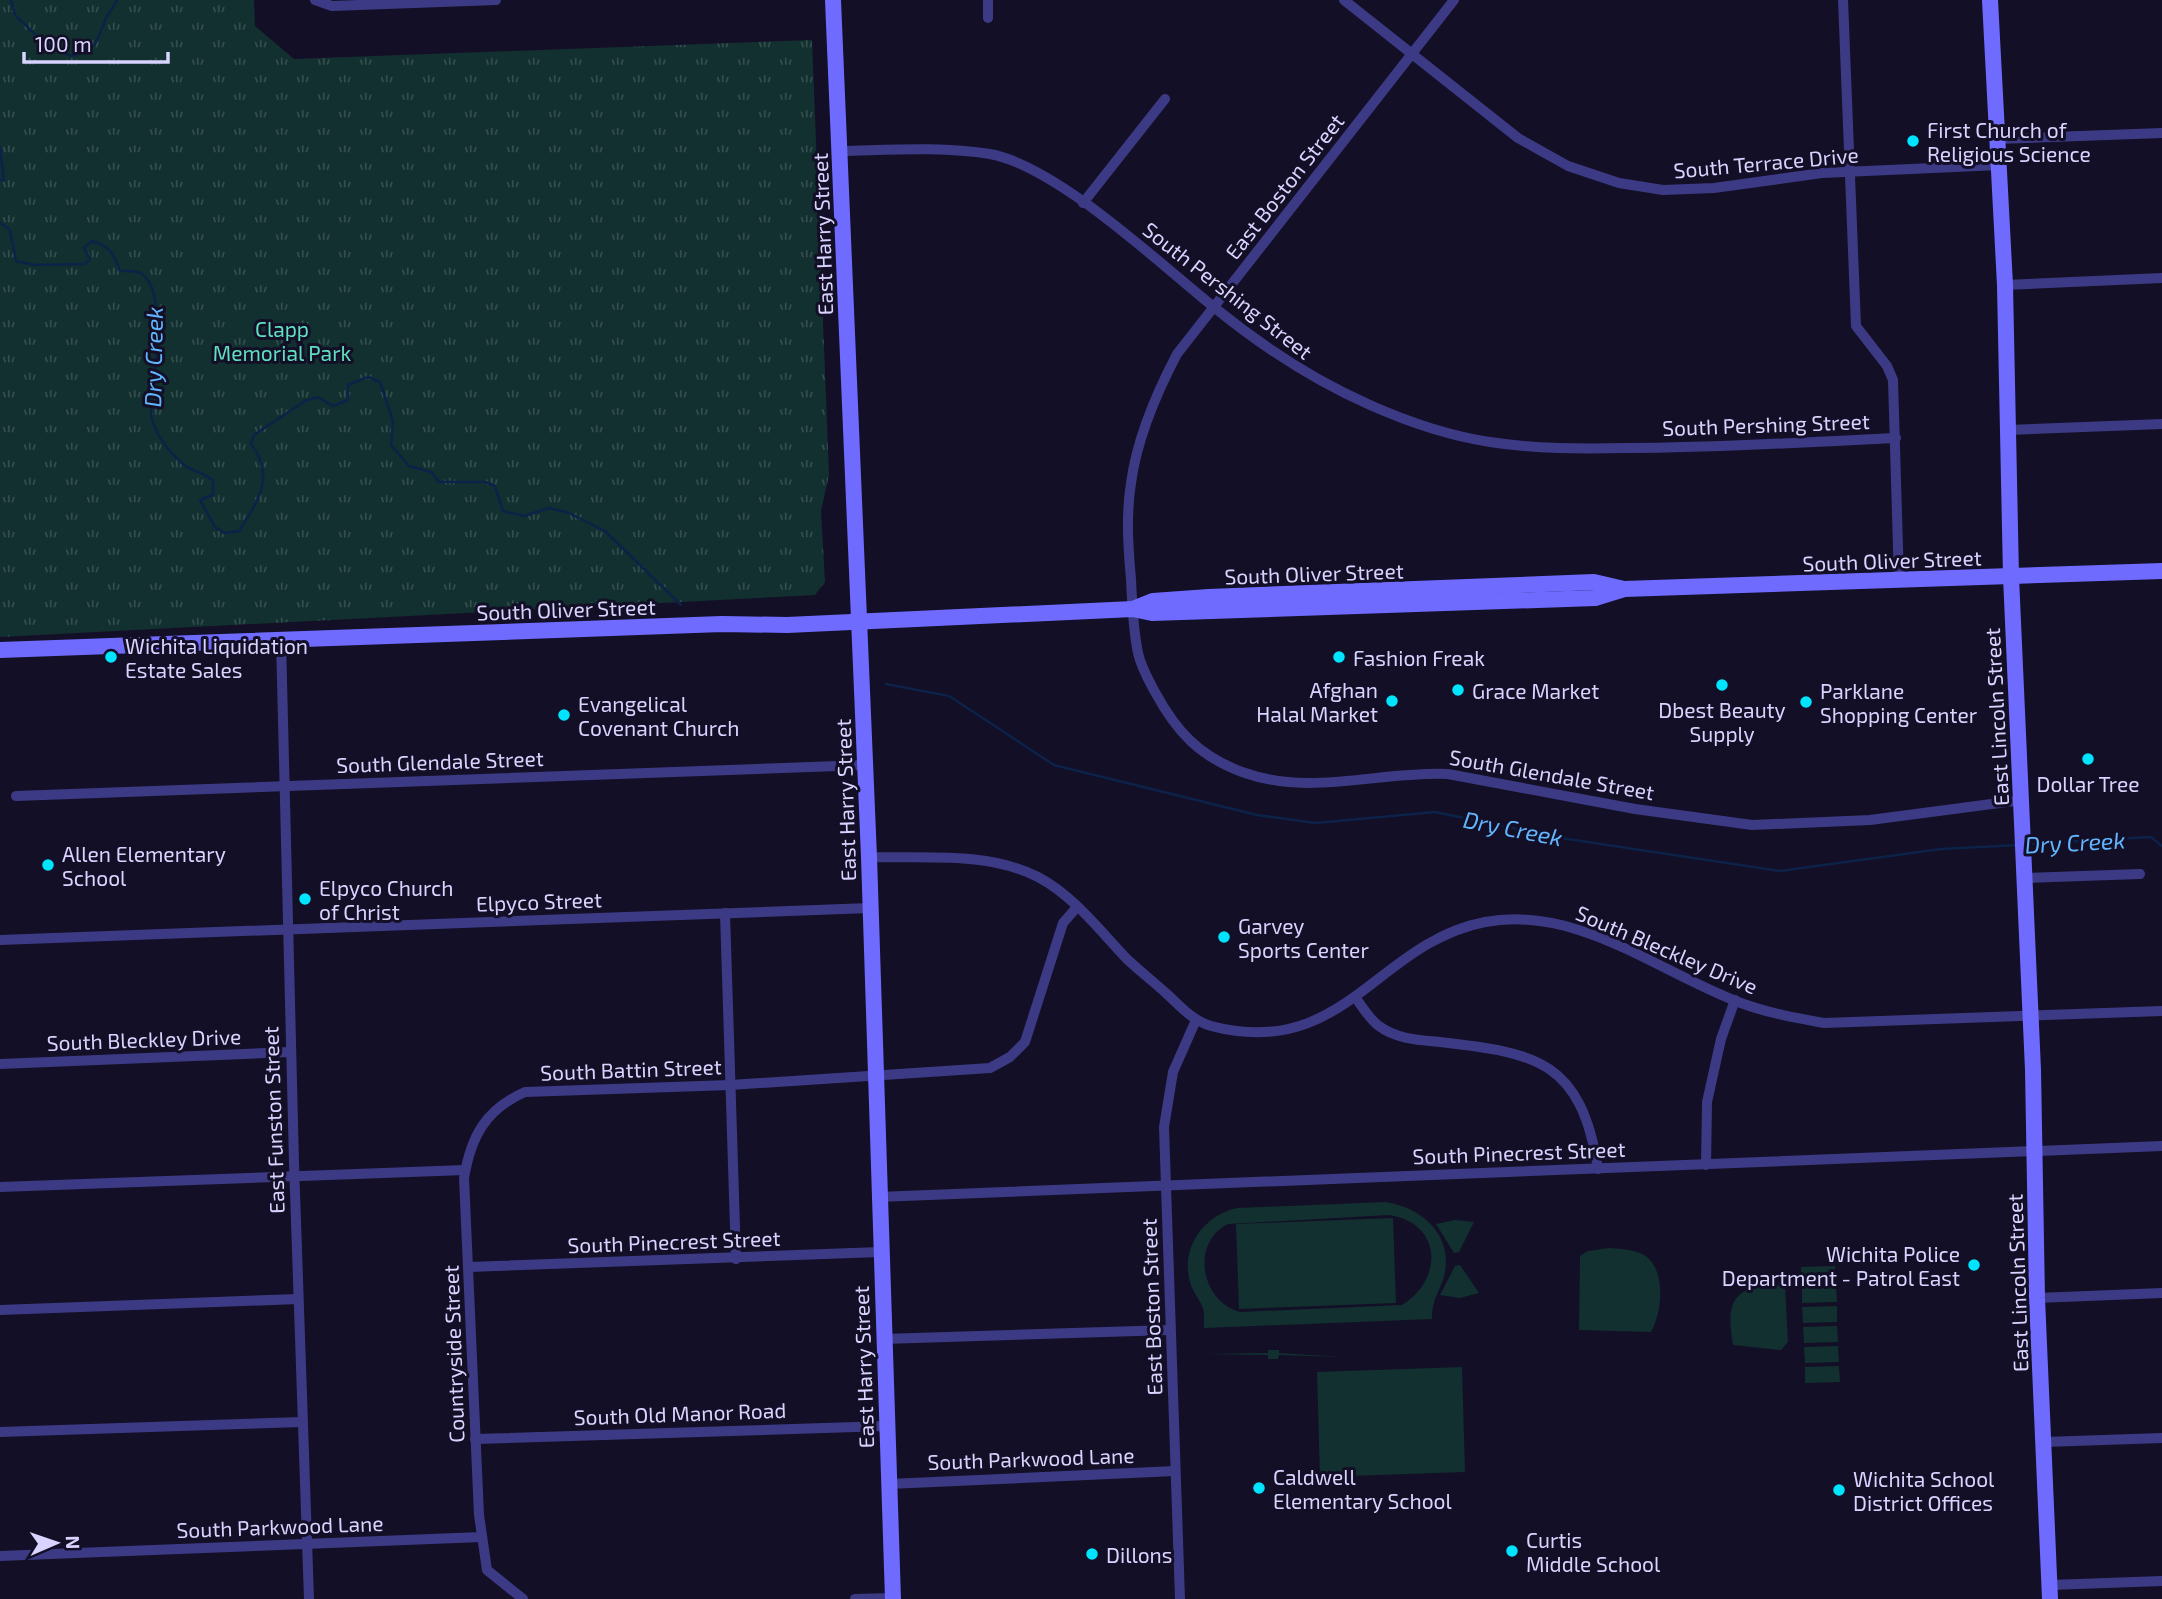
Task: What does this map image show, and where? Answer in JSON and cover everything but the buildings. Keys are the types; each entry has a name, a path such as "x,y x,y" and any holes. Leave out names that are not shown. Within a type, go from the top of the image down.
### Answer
{"main road":[{"name":"East Harry Street","path":"833,0 869,857 893,1598"},
{"name":"East Lincoln Street","path":"1990,0 2005,285 2011,577 2031,1017 2037,1298 2050,1592"},
{"name":"South Oliver Street","path":"0,650 722,624 858,622 1133,609 1153,601 1209,597 1594,582 1624,589 2162,571"}],"street":[{"path":"315,0 332,6 496,0"},
{"path":"988,0 988,18"},
{"name":"South Terrace Drive","path":"1344,0 1518,138 1568,166 1619,183 1663,190 1714,188 1762,179 1848,172 1999,165"},
{"name":"East Boston Street","path":"1133,609 1129,506 1138,454 1156,394 1177,354 1454,0"},
{"path":"1843,0 1856,326 1887,366 1893,380 1899,580"},
{"path":"1083,203 1165,99"},
{"path":"1997,139 2162,132"},
{"name":"South Pershing Street","path":"841,151 921,150 991,154 1041,173 1083,203 1255,340 1318,381 1371,406 1488,442 1555,449 1685,448 1896,438"},
{"path":"2005,285 2162,278"},
{"path":"2008,430 2162,424"},
{"name":"South Glendale Street","path":"1133,609 1138,653 1144,672 1178,730 1203,753 1219,761 1243,772 1282,782 1338,784 1418,773 1448,774 1635,809 1752,825 1870,820 2021,800"},
{"name":"East Funston Street","path":"281,640 290,1052 309,1599"},
{"name":"South Glendale Street","path":"16,796 865,765"},
{"name":"South Bleckley Drive","path":"869,857 988,861 1011,866 1038,877 1077,906 1131,962 1196,1020 1250,1033 1300,1028 1355,997 1437,936 1487,922 1538,920 1586,933 1628,950 1735,1000 1783,1016 1824,1023 2162,1011"},
{"path":"2025,878 2140,874"},
{"name":"South Battin Street","path":"465,1170 468,1153 481,1128 501,1103 525,1092 730,1085 990,1068 1010,1056 1025,1042 1063,923 1077,906"},
{"name":"Elpyco Street","path":"0,940 870,908"},
{"path":"725,913 736,1259"},
{"path":"1355,997 1378,1026 1406,1039 1503,1049 1541,1061 1570,1088 1592,1130 1598,1169"},
{"path":"1706,1165 1707,1102 1721,1039 1735,1000"},
{"name":"East Boston Street","path":"1180,1599 1164,1126 1172,1072 1196,1020"},
{"name":"South Bleckley Drive","path":"0,1064 290,1052"},
{"name":"South Pinecrest Street","path":"878,1197 2035,1154 2162,1146"},
{"path":"0,1186 465,1170"},
{"name":"Countryside Street","path":"465,1170 475,1439 482,1537"},
{"name":"South Pinecrest Street","path":"469,1267 880,1252"},
{"path":"2037,1298 2162,1293"},
{"path":"0,1310 298,1299"},
{"path":"883,1339 1170,1330"},
{"path":"0,1432 303,1422"},
{"name":"South Old Manor Road","path":"475,1439 887,1426"},
{"path":"2044,1442 2162,1438"},
{"name":"South Parkwood Lane","path":"889,1483 1175,1471"},
{"path":"482,1537 487,1570 523,1599"},
{"name":"South Parkwood Lane","path":"0,1556 482,1537"},
{"path":"2050,1592 2162,1581"},
{"path":"855,1599 893,1598"}],"green space":[{"name":"Clapp Memorial Park","path":"0,0 254,0 255,26 294,59 812,40 829,475 821,511 825,582 815,595 0,637"},
{"path":"1385,1202 1421,1216 1438,1234 1444,1245 1446,1258 1445,1272 1433,1305 1432,1319 1204,1328 1203,1308 1190,1282 1188,1257 1197,1235 1205,1226 1214,1218 1237,1208","holes":["1389,1215 1406,1220 1419,1229 1427,1240 1431,1253 1425,1281 1416,1294 1402,1305 1240,1312 1226,1306 1216,1296 1205,1271 1209,1244 1216,1232 1228,1224"]},
{"path":"1393,1218 1396,1303 1239,1309 1236,1224"},
{"path":"1455,1220 1474,1222 1459,1252 1454,1253 1436,1224"},
{"path":"1609,1248 1638,1252 1653,1264 1660,1282 1660,1304 1651,1332 1579,1330 1580,1256 1588,1251"},
{"path":"1460,1265 1479,1293 1460,1298 1440,1295 1455,1266"},
{"path":"1835,1266 1836,1282 1802,1283 1801,1267"},
{"path":"1770,1284 1785,1286 1788,1342 1781,1350 1733,1345 1731,1311 1738,1296 1756,1287"},
{"path":"1836,1286 1837,1302 1802,1303 1802,1287"},
{"path":"1837,1306 1837,1322 1803,1323 1802,1307"},
{"path":"1837,1326 1838,1342 1804,1343 1803,1327"},
{"path":"1838,1346 1839,1362 1805,1363 1804,1347"},
{"path":"1268,1350 1343,1357 1279,1355 1278,1359 1268,1359 1268,1355 1203,1354 1268,1353"},
{"path":"1839,1366 1840,1382 1805,1383 1805,1367"},
{"path":"1462,1367 1465,1472 1320,1477 1317,1372"}],"waterway":[{"name":"Dry Creek","path":"11,0 15,15 44,43 71,56 91,48 117,0"},
{"name":"Dry Creek","path":"0,147 4,180 0,180"},
{"name":"Dry Creek","path":"0,223 10,230 16,261 35,265 85,264 90,259 84,248 92,241 103,245 110,252 120,271 140,273 150,284 157,319 151,415 153,422 163,442 178,460 213,481 213,495 200,500 215,527 224,533 239,531 262,489 262,467 251,444 254,435 305,401 318,397 333,406 348,400 348,385 368,377 380,382 393,421 391,445 409,466 431,472 439,482 486,482 495,486 503,511 524,516 549,508 569,513 605,531 681,605"},
{"name":"Dry Creek","path":"886,684 949,696 1054,765 1257,815 1316,823 1435,812 1561,838 1780,871 1941,849 2019,845"},
{"name":"Dry Creek","path":"2029,844 2151,837 2162,846"}],"place":[{"name":"First Church of Religious Science","path":"1913,141"},
{"name":"Wichita Liquidation Estate Sales","path":"111,657"},
{"name":"Fashion Freak","path":"1339,657"},
{"name":"Dbest Beauty Supply","path":"1722,685"},
{"name":"Grace Market","path":"1458,690"},
{"name":"Afghan Halal Market","path":"1392,701"},
{"name":"Parklane Shopping Center","path":"1806,702"},
{"name":"Evangelical Covenant Church","path":"564,715"},
{"name":"Dollar Tree","path":"2088,759"},
{"name":"Allen Elementary School","path":"48,865"},
{"name":"Elpyco Church of Christ","path":"305,899"},
{"name":"Garvey Sports Center","path":"1224,937"},
{"name":"Wichita Police Department - Patrol East","path":"1974,1265"},
{"name":"Caldwell Elementary School","path":"1259,1488"},
{"name":"Wichita School District Offices","path":"1839,1490"},
{"name":"Curtis Middle School","path":"1512,1551"},
{"name":"Dillons","path":"1092,1554"}]}
